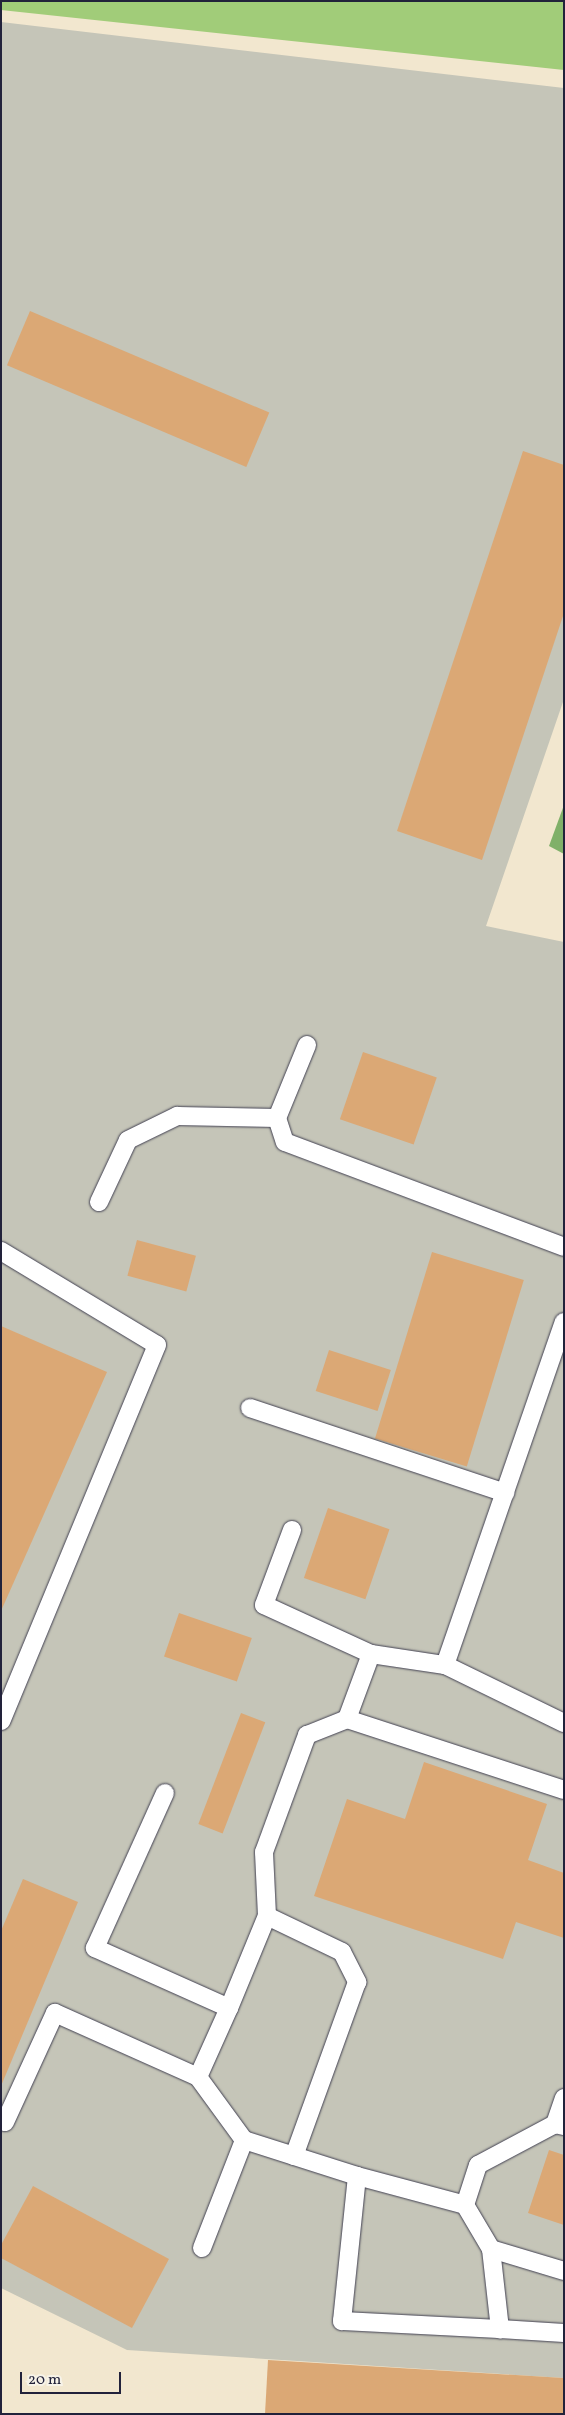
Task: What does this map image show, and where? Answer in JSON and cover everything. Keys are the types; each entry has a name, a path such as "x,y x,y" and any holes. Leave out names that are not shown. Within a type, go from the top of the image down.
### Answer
{"lane":[{"path":"307,1045 277,1118 285,1142 564,1247"},
{"path":"99,1202 128,1140 177,1116 277,1118"},
{"path":"1,1251 157,1345 1,1721"},
{"path":"445,1665 564,1322"},
{"path":"250,1408 505,1493"},
{"path":"292,1530 264,1605 371,1654 445,1665 564,1723"},
{"path":"347,1719 371,1654"},
{"path":"198,2077 268,1916 264,1852 307,1736 347,1719 564,1790"},
{"path":"165,1793 95,1948 229,2008"},
{"path":"268,1916 342,1952 357,1982 294,2156"},
{"path":"5,2122 55,2012 198,2077 244,2140 357,2176 465,2205 491,2249 500,2329"},
{"path":"465,2205 478,2165 559,2125 564,2098"},
{"path":"202,2248 244,2140"},
{"path":"357,2176 342,2321 564,2333"},
{"path":"491,2249 564,2271"}],"shaded area":[{"path":"1,22 564,88 564,699 486,926 564,942 564,2378 127,2350 1,2288"}],"green space":[{"path":"1,1 564,1 564,70 1,10"},
{"path":"564,805 564,854 549,846"}],"building":[{"path":"30,311 269,413 246,467 7,365"},
{"path":"523,451 564,465 564,613 482,860 397,831"},
{"path":"363,1052 437,1077 414,1145 340,1119"},
{"path":"137,1240 196,1256 186,1292 127,1276"},
{"path":"432,1252 524,1280 467,1467 375,1438"},
{"path":"1,1326 107,1372 1,1611"},
{"path":"329,1350 391,1370 378,1411 316,1391"},
{"path":"328,1508 389,1529 365,1599 304,1578"},
{"path":"179,1613 252,1638 237,1682 164,1656"},
{"path":"241,1713 265,1722 223,1833 198,1824"},
{"path":"424,1762 547,1804 528,1860 564,1873 564,1938 516,1922 503,1959 314,1896 347,1799 405,1819"},
{"path":"23,1879 78,1902 1,2086 1,1931"},
{"path":"549,2150 564,2155 564,2225 528,2213"},
{"path":"33,2186 169,2259 132,2328 1,2258 1,2245"},
{"path":"268,2360 564,2378 564,2414 265,2414"}]}
